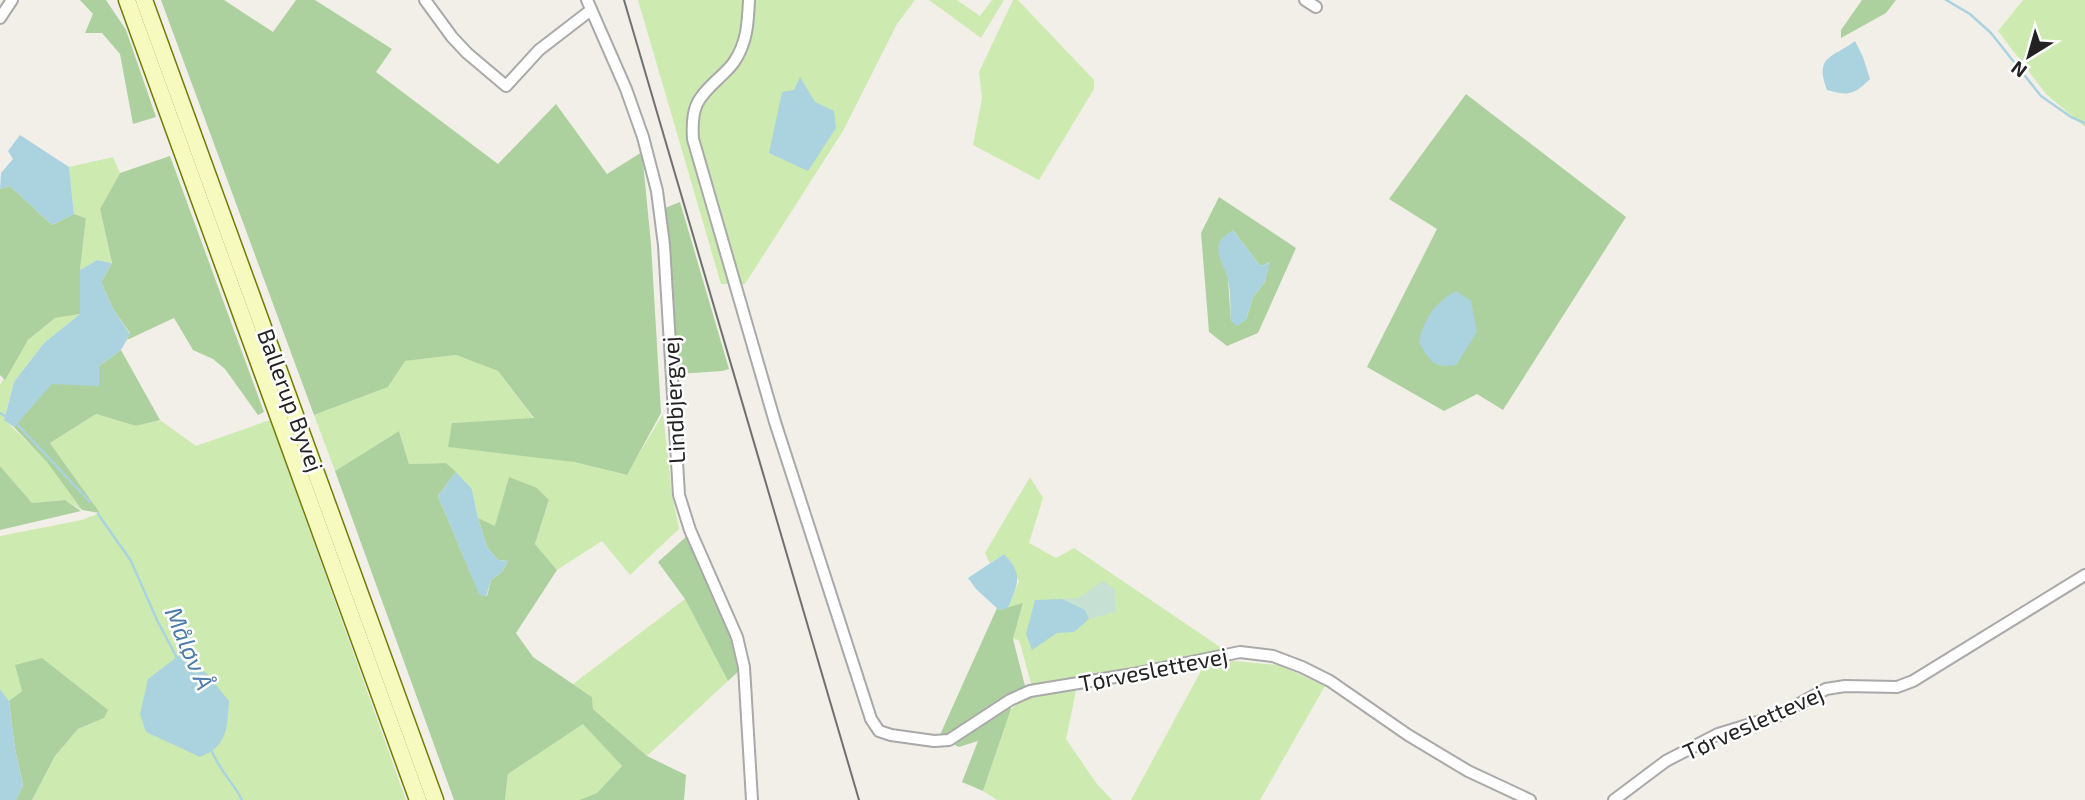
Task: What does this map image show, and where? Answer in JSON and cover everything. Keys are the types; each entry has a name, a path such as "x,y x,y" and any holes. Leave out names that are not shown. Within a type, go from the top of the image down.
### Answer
{"main road":[{"name":"Ballerup Byvej","path":"127,0 418,800"},
{"name":"Ballerup Byvej","path":"145,0 435,800"}],"street":[{"path":"0,18 12,0"},
{"path":"425,0 467,53 506,86 539,50 589,5"},
{"name":"Tørveslettevej","path":"749,0 748,29 741,49 732,65 702,93 695,106 692,120 693,139 799,501 871,719 879,731 891,736 949,740 1010,700 1030,691 1240,652 1273,656 1330,681 1468,771 1530,800"},
{"path":"1305,0 1316,8"},
{"name":"Lindbjergvej","path":"589,5 630,101 643,137 657,191 664,245 679,495 690,530 737,636 744,667 752,800"},
{"name":"Tørveslettevej","path":"1614,800 1666,761 1718,734 1777,716 1826,689 1845,686 1897,687 1913,681 2085,575"}],"green space":[{"path":"80,0 106,0 126,30 156,117 133,124 120,54 102,33 85,33 93,14"},
{"path":"161,0 224,0 273,32 296,0 315,0 392,49 376,72 498,164 556,104 607,174 642,152 651,244 661,413 627,475 574,462 448,447 452,423 534,418 498,371 456,355 405,361 388,387 314,415"},
{"path":"638,0 915,0 897,24 843,131 745,284 721,284"},
{"path":"929,0 957,0 980,16 992,0 1004,0 981,38"},
{"path":"1013,0 1018,0 1094,80 1094,89 1039,180 973,145 982,98 979,72"},
{"path":"1862,0 1896,0 1886,13 1841,38 1841,30"},
{"path":"2023,0 2085,0 2085,127 2046,94 1998,31"},
{"path":"1466,94 1626,217 1503,410 1477,394 1444,411 1367,367 1437,229 1389,199"},
{"path":"170,156 264,412 258,415 225,369 213,359 193,350 174,318 127,340 130,333 113,309 101,282 112,263 100,209 120,173"},
{"path":"113,157 120,173 100,209 112,263 97,260 80,270 86,218 74,214 69,167"},
{"path":"10,186 52,225 74,214 86,218 80,270 80,314 55,318 28,340 5,380 0,375 0,189"},
{"path":"1219,197 1296,248 1258,333 1227,346 1209,332 1201,233","holes":["1233,230 1262,266 1269,262 1265,282 1253,297 1246,320 1231,321 1228,280"]},
{"path":"680,202 729,369 722,371 678,374 665,208"},
{"path":"80,314 44,343 14,382 4,419 47,461 82,510 65,500 32,503 0,466 0,385 28,340 55,318"},
{"path":"121,350 160,420 136,426 96,414 50,443 100,513 82,510 47,462 14,427 52,383 99,366"},
{"path":"456,355 498,371 534,419 453,423 574,462 626,475 663,414 672,494 679,529 630,575 602,541 557,570 535,544 549,501 495,527 478,518 472,489 446,463 409,464 399,431 335,471 314,415 388,387 404,361"},
{"path":"96,414 136,426 160,420 196,446 270,420 406,800 32,800 55,756 78,729 104,718 22,691 9,701 0,689 0,536 82,520 100,513 50,443"},
{"path":"399,431 409,464 446,463 456,472 438,496 479,593 487,596 491,580 502,572 508,561 498,560 487,547 478,518 495,526 509,477 537,488 549,500 535,544 557,570 516,633 533,657 592,697 593,709 647,756 686,775 684,800 579,800 597,793 622,766 583,724 508,774 505,800 454,800 335,471"},
{"path":"0,466 32,503 65,500 81,511 0,530"},
{"path":"1030,477 1043,498 1029,543 1056,558 1074,548 1229,653 1032,687 1019,640 1013,639 1023,604 1008,608 1019,581 1004,554 990,563 985,553"},
{"path":"688,535 735,639 741,669 728,681 685,599 658,562"},
{"path":"1103,581 1115,589 1116,612 1089,619 1085,610 1062,599 1079,598"},
{"path":"685,599 728,681 647,756 593,709 592,697 573,684"},
{"path":"1023,603 1013,639 1026,690 1008,698 1011,709 983,791 962,782 978,741 959,747 939,737 997,608 999,610"},
{"path":"42,658 108,710 104,718 78,729 55,756 32,800 16,800 23,785 9,701 22,691 15,665"},
{"path":"1233,661 1279,665 1325,686 1260,800 1131,800 1202,669"},
{"path":"1076,691 1066,739 1097,784 1112,800 997,800 983,791 1011,709 1031,693"},
{"path":"583,723 622,766 597,793 579,800 505,800 508,774"}],"water":[{"path":"1855,41 1870,79 1851,93 1827,90 1824,64"},
{"path":"800,77 815,102 834,111 836,128 808,171 769,153 782,92 794,90"},
{"path":"20,135 69,167 74,214 52,225 10,186 0,189 1,173 13,159 8,151"},
{"path":"1233,230 1258,263 1262,266 1270,262 1265,282 1253,297 1246,320 1237,326 1231,321 1229,285 1218,253 1220,242"},
{"path":"97,260 112,263 101,282 113,309 130,334 121,350 99,366 99,386 52,384 14,427 4,420 14,382 44,343 80,314 80,270"},
{"path":"1456,291 1471,301 1477,332 1456,365 1442,366 1430,359 1419,343 1431,312"},
{"path":"456,472 472,489 487,547 498,560 508,561 502,572 491,580 486,597 479,594 438,496"},
{"path":"1004,554 1017,574 1017,580 1008,608 999,610 968,578"},
{"path":"1062,599 1085,610 1089,619 1074,632 1057,633 1032,650 1026,634 1035,600"},
{"path":"182,653 207,674 229,701 226,728 221,742 200,757 146,732 140,714 148,679"},
{"path":"0,689 9,701 23,785 16,800 0,800"}],"waterway":[{"path":"1946,0 1970,14 1991,33 2041,96 2071,117 2085,123"},
{"name":"Måløv Å","path":"0,413 8,418"},
{"name":"Måløv Å","path":"16,423 90,502"},
{"name":"Måløv Å","path":"98,514 131,561 177,658"},
{"name":"Måløv Å","path":"211,749 242,800"}],"tram line":[{"path":"624,0 859,800"}]}
